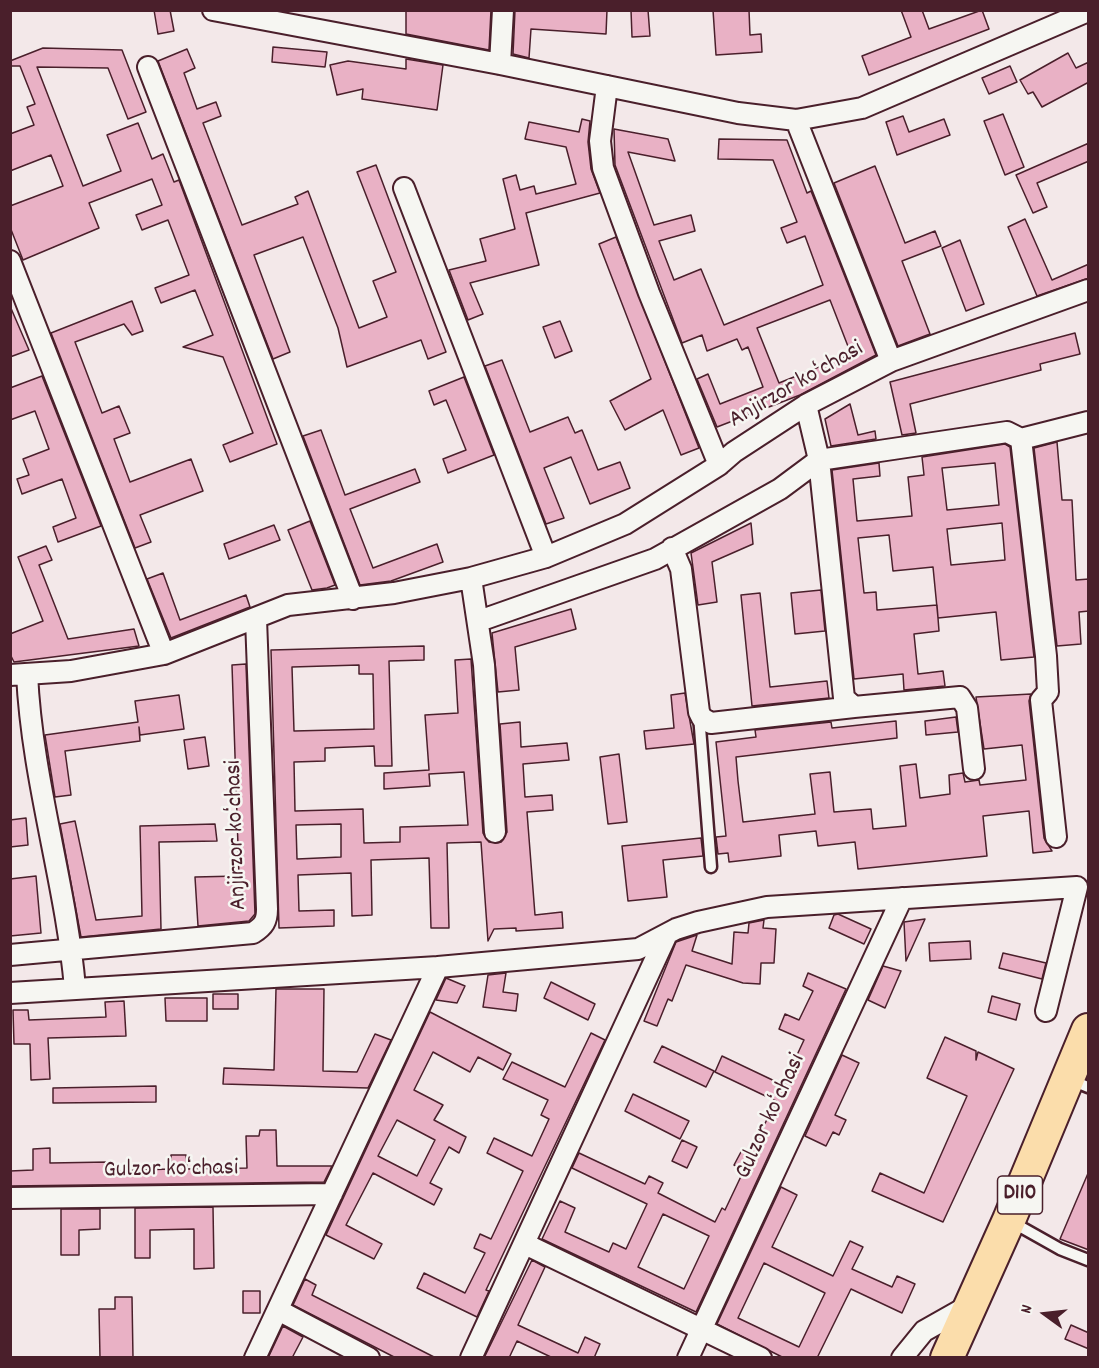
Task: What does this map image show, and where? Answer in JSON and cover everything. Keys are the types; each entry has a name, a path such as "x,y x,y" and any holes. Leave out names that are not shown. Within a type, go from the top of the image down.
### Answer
{"main road":[{"name":"D110","path":"947,1358 1009,1220 1078,1083 1089,1030"}],"street":[{"path":"213,10 500,64 738,113 796,120 862,108 1089,11"},
{"path":"500,64 503,10"},
{"path":"148,67 353,599"},
{"path":"607,86 600,141 603,168 649,293 719,465"},
{"path":"796,120 891,361"},
{"path":"404,188 546,557"},
{"path":"10,261 164,654"},
{"name":"Anjirzor koʻchasi","path":"75,988 72,950 19,675 71,671 164,654 288,605 353,599 471,578 546,557 625,524 719,465 806,405 891,361 1089,290"},
{"path":"806,405 819,460 844,698 854,707"},
{"path":"479,621 655,559 780,489 819,460 1007,432 1021,439 1089,422"},
{"path":"1021,439 1046,656 1048,692 1041,700 1056,837"},
{"path":"672,548 681,569 699,712 702,718 711,723 960,698 967,708 974,769"},
{"path":"471,578 479,621 495,832"},
{"name":"Anjirzor koʻchasi","path":"10,955 253,933 262,927 267,919 267,909 256,619"},
{"path":"10,993 438,967 638,949 698,922 767,907 1077,887 1047,1011"},
{"name":"Gulzor koʻchasi","path":"688,1358 902,898"},
{"path":"471,1358 667,934"},
{"path":"255,1358 438,967"},
{"name":"Gulzor koʻchasi","path":"10,1198 332,1194"},
{"path":"525,1244 761,1358"},
{"path":"902,1358 924,1331 970,1304"},
{"path":"278,1310 369,1358"}],"lane":[{"path":"699,712 711,867"},
{"path":"1009,1220 1060,1249 1089,1260"}],"building":[{"path":"154,10 170,10 174,31 158,34"},
{"path":"406,10 491,10 489,50 406,34"},
{"path":"515,10 607,10 606,34 531,29 529,58 513,54"},
{"path":"631,10 648,10 650,36 632,37"},
{"path":"713,10 749,10 750,35 761,34 762,52 716,55"},
{"path":"901,10 922,10 929,29 982,10 989,29 869,75 862,56 911,37"},
{"path":"273,47 327,52 325,67 272,62"},
{"path":"43,48 122,50 146,112 128,119 108,68 37,67 83,186 121,171 107,135 138,123 152,159 163,154 174,182 179,180 277,444 230,462 223,445 253,433 223,357 183,347 213,335 195,290 161,303 155,288 189,275 168,220 142,230 136,215 162,205 152,179 89,203 99,228 23,260 10,227 10,206 63,186 51,155 10,171 10,134 34,125 27,107 35,104 20,66 10,66 10,61"},
{"path":"187,49 195,68 184,73 197,109 216,102 221,116 203,123 242,225 298,204 295,197 308,191 359,328 387,317 373,281 396,272 357,172 376,165 446,352 428,359 421,340 347,367 338,328 303,237 254,255 290,352 273,359 158,61"},
{"path":"1068,53 1076,68 1089,62 1089,82 1042,107 1033,92 1028,94 1020,80"},
{"path":"406,59 443,65 437,110 362,99 363,89 337,95 330,65 348,61 406,69"},
{"path":"1010,66 1017,82 989,94 982,78"},
{"path":"1003,114 1024,167 1005,175 984,121"},
{"path":"903,116 909,132 944,119 950,135 897,155 886,122"},
{"path":"582,119 590,121 588,142 591,169 600,193 526,213 539,265 470,283 483,314 468,320 449,270 486,261 480,239 515,229 503,179 516,175 520,190 534,186 536,194 576,184 566,147 525,139 529,122 579,132"},
{"path":"614,129 668,139 675,161 628,152 654,225 691,215 695,231 659,241 674,280 701,269 724,325 823,285 805,236 787,243 781,228 797,222 773,160 718,159 719,139 787,140 807,193 811,191 876,355 800,395 717,427 697,379 708,374 720,404 763,387 748,347 742,350 737,339 707,351 702,335 682,343 615,165","holes":["830,300 851,354 779,383 757,328"]},
{"path":"1089,143 1089,161 1037,183 1047,207 1033,213 1016,175"},
{"path":"875,166 905,243 935,231 941,246 902,261 930,334 898,346 834,183"},
{"path":"1025,219 1052,280 1089,264 1089,278 1037,296 1008,227"},
{"path":"616,237 699,448 681,455 663,410 625,430 610,401 651,379 599,244"},
{"path":"960,240 984,304 966,311 942,248"},
{"path":"132,301 143,331 132,335 124,324 75,342 102,413 119,406 130,433 114,439 130,482 191,459 203,491 140,515 151,542 135,548 51,333"},
{"path":"10,306 29,350 10,357"},
{"path":"560,321 572,351 555,358 543,327"},
{"path":"1075,333 1080,354 1040,364 1041,370 910,404 916,433 902,435 890,382"},
{"path":"502,360 530,432 568,417 575,433 582,430 598,470 620,462 630,488 590,504 571,457 544,468 564,518 546,524 485,366"},
{"path":"42,376 101,526 58,542 53,527 76,518 62,479 22,494 17,479 29,475 23,459 49,449 35,411 10,420 10,388"},
{"path":"464,377 494,455 448,473 443,459 466,450 446,400 434,405 429,391"},
{"path":"850,404 858,435 875,431 876,439 831,446 825,419"},
{"path":"321,430 345,495 415,469 420,482 350,509 373,568 437,544 443,562 391,581 360,585 303,436"},
{"path":"1057,442 1062,500 1072,500 1076,580 1089,579 1089,611 1079,612 1081,644 1057,646 1034,448"},
{"path":"1005,444 1010,447 1034,657 1001,660 996,612 938,618 939,631 914,634 918,674 943,671 945,686 904,690 903,674 854,679 832,470 879,463 880,476 853,479 857,521 912,516 908,477 924,475 922,457","holes":["995,463 999,505 947,510 942,468","1002,523 1005,560 951,565 947,529","889,535 893,571 933,567 937,605 877,610 876,592 864,593 858,538"]},
{"path":"310,521 335,585 327,588 312,590 288,530"},
{"path":"751,523 753,544 712,562 717,602 698,605 691,553"},
{"path":"274,525 280,540 229,559 224,544"},
{"path":"46,546 52,560 39,565 68,639 134,629 139,646 14,662 10,654 10,634 43,621 18,557"},
{"path":"163,573 180,620 246,595 250,607 171,638 147,579"},
{"path":"821,590 825,631 795,634 791,593"},
{"path":"760,593 770,687 827,681 829,698 752,706 741,595"},
{"path":"571,609 576,629 515,647 519,690 498,692 492,633"},
{"path":"424,646 424,660 389,661 392,766 375,766 374,746 325,748 325,761 294,762 295,811 363,809 364,843 400,842 400,827 468,825 464,772 429,774 430,786 384,789 384,773 429,770 425,715 458,713 455,660 471,659 483,833 489,842 501,842 507,832 500,724 520,722 521,747 567,743 569,760 523,764 525,797 552,795 553,810 527,812 535,915 562,912 563,928 516,931 516,928 494,929 488,941 481,842 447,843 449,928 431,928 429,858 371,860 372,915 352,916 351,873 298,875 299,911 334,910 334,926 279,928 271,650","holes":["359,665 359,674 373,674 374,729 294,731 292,667","341,824 341,857 297,859 296,825"]},
{"path":"246,664 255,914 249,921 198,926 195,877 239,876 232,665"},
{"path":"685,693 694,744 646,749 644,731 674,728 671,695"},
{"path":"1031,694 1029,701 1044,838 1052,851 1033,853 1029,811 983,816 987,856 858,869 855,842 818,846 816,831 779,835 781,856 729,862 728,853 718,854 716,837 726,836 716,742 756,737 755,730 831,722 832,728 896,721 897,738 736,757 738,781 743,822 815,814 810,774 830,772 834,812 871,809 873,829 906,826 900,766 916,764 920,798 950,794 949,775 963,773 965,782 979,780 980,785 1026,780 1022,745 984,749 976,697"},
{"path":"179,695 184,729 140,735 139,727 140,741 65,751 71,795 55,797 45,735 138,722 135,701"},
{"path":"956,717 958,732 926,735 925,721"},
{"path":"205,737 209,766 188,769 184,740"},
{"path":"619,754 627,822 608,824 600,757"},
{"path":"26,818 28,845 10,847 10,820"},
{"path":"75,821 96,920 142,916 140,826 215,824 217,841 159,842 161,929 81,937 60,824"},
{"path":"701,838 703,856 663,860 667,897 628,901 622,846"},
{"path":"36,876 41,933 10,936 10,879"},
{"path":"838,914 871,929 864,944 829,928 834,915"},
{"path":"925,919 906,961 904,922"},
{"path":"764,920 763,928 776,929 774,963 761,963 760,984 743,983 686,965 672,1001 668,999 657,1026 644,1021 676,942 697,935 692,951 732,964 734,932 748,933 749,923"},
{"path":"970,941 971,959 930,961 929,943"},
{"path":"1003,953 1046,963 1042,979 999,968"},
{"path":"883,966 901,971 885,1008 868,1000"},
{"path":"506,973 503,992 518,994 516,1011 483,1007 488,975"},
{"path":"808,973 846,989 696,1312 542,1239 560,1201 575,1208 565,1232 609,1252 613,1243 626,1249 647,1204 572,1168 579,1153 645,1184 649,1176 663,1183 658,1193 715,1222 722,1208 725,1210 744,1170 734,1165 742,1150 750,1154 776,1101 715,1072 722,1056 783,1085 804,1040 779,1029 785,1014 799,1020 813,991 803,986","holes":["663,1214 709,1236 684,1289 638,1267"]},
{"path":"446,978 465,986 457,1003 436,1000"},
{"path":"551,982 595,1004 588,1020 544,998"},
{"path":"276,989 324,989 323,1071 357,1072 375,1034 391,1040 368,1088 223,1084 224,1068 274,1070"},
{"path":"213,994 238,994 238,1009 213,1009"},
{"path":"992,996 1020,1004 1016,1020 988,1012"},
{"path":"165,998 207,998 207,1021 166,1021"},
{"path":"124,1001 126,1036 48,1038 50,1079 31,1080 30,1044 14,1044 13,1010 28,1010 29,1020 106,1017 105,1002"},
{"path":"430,1012 511,1054 503,1070 478,1057 470,1072 433,1052 414,1090 443,1105 434,1120 466,1137 459,1153 449,1147 430,1183 442,1189 434,1205 373,1173 346,1225 382,1244 374,1259 326,1235","holes":["397,1120 435,1140 417,1176 378,1156"]},
{"path":"591,1033 605,1040 486,1290 489,1291 477,1317 417,1288 424,1273 465,1293 485,1253 474,1248 480,1234 491,1239 523,1171 487,1153 494,1138 532,1156 549,1119 541,1115 548,1100 503,1079 512,1062 565,1087"},
{"path":"945,1037 976,1051 976,1060 978,1052 1014,1069 943,1222 872,1191 880,1173 924,1193 967,1096 927,1078"},
{"path":"662,1046 714,1071 706,1087 654,1062"},
{"path":"842,1055 859,1063 835,1115 846,1120 839,1135 833,1132 826,1146 805,1136"},
{"path":"156,1086 156,1102 53,1103 53,1088"},
{"path":"633,1094 689,1121 680,1139 625,1111"},
{"path":"260,1130 276,1130 277,1166 332,1166 324,1182 10,1186 10,1171 33,1170 33,1149 50,1148 50,1163 109,1162 109,1171 171,1169 171,1155 186,1155 187,1169 247,1168 246,1136 259,1136"},
{"path":"682,1140 697,1147 687,1168 672,1161"},
{"path":"1089,1171 1089,1250 1060,1239"},
{"path":"781,1187 797,1195 772,1247 833,1276 850,1241 863,1247 852,1269 892,1287 897,1276 915,1284 902,1313 851,1289 818,1356 821,1358 784,1358 717,1324","holes":["764,1263 825,1293 799,1347 738,1318"]},
{"path":"213,1207 214,1268 194,1269 194,1229 150,1230 150,1258 135,1258 135,1208"},
{"path":"61,1209 100,1209 100,1229 79,1230 79,1255 61,1255"},
{"path":"532,1260 545,1267 518,1325 578,1353 585,1337 600,1344 594,1358 553,1358 517,1341 509,1358 484,1358"},
{"path":"305,1279 316,1285 312,1295 436,1358 396,1358 293,1305"},
{"path":"243,1291 260,1291 260,1313 243,1313"},
{"path":"115,1297 132,1297 133,1358 100,1358 99,1309 115,1309"},
{"path":"1071,1325 1089,1333 1089,1349 1065,1339"},
{"path":"283,1326 303,1337 292,1358 268,1358"}]}
